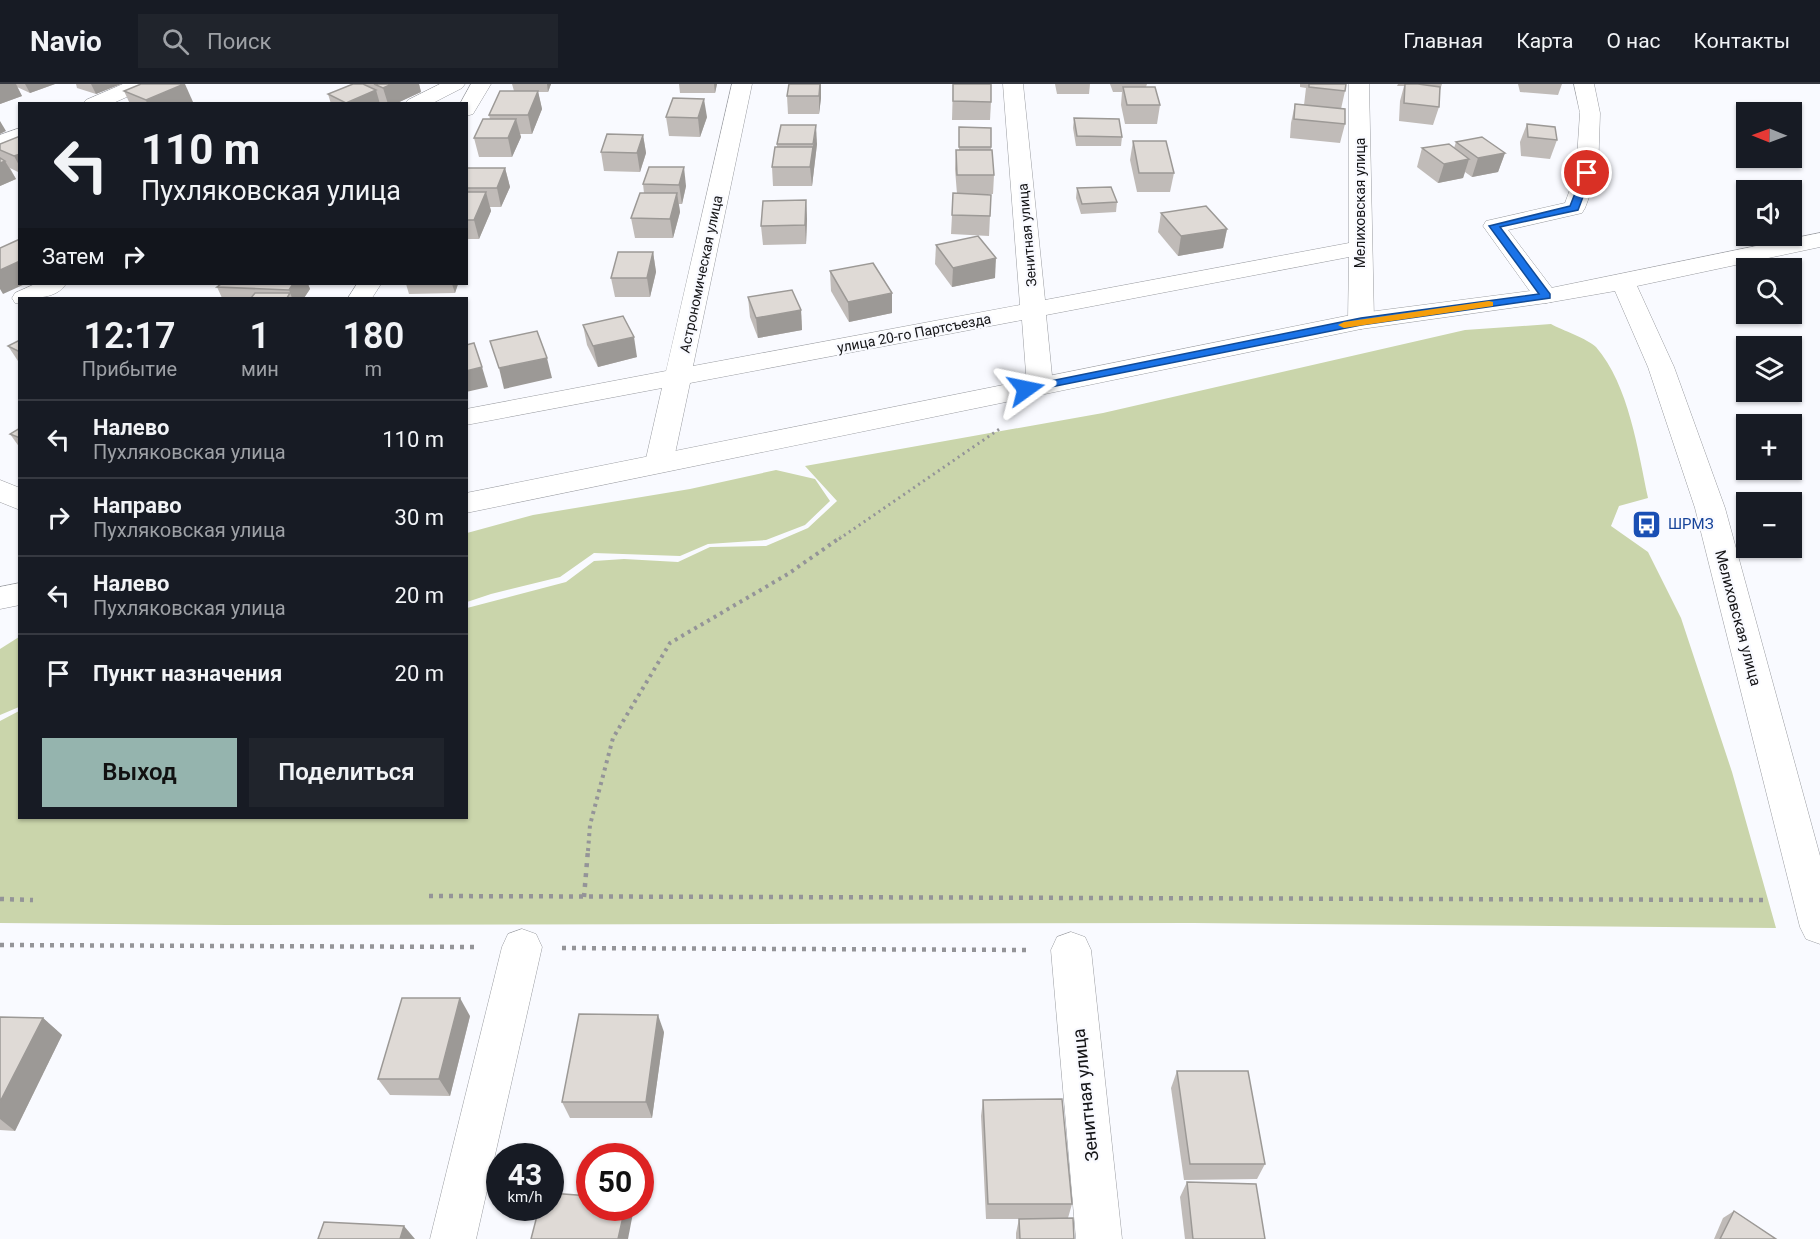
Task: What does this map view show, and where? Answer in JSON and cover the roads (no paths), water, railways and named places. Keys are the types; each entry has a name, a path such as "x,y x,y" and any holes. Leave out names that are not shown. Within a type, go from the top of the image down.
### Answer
{"street":[{"path":"98,102 140,84"},
{"path":"419,102 454,84"},
{"path":"468,107 481,84"},
{"name":"Астрономическая улица","path":"659,463 742,84"},
{"name":"Зенитная улица","path":"1013,84 1040,386"},
{"name":"Мелиховская улица","path":"1359,84 1361,321"},
{"path":"1546,296 1494,226 1574,208 1587,173 1590,113 1584,84"},
{"path":"0,142 18,135"},
{"path":"468,503 1361,321 1546,296 1820,240"},
{"name":"улица 20-го Партсъезда","path":"468,417 1360,248"},
{"name":"Мелиховская улица","path":"1623,282 1661,368 1710,508 1816,913"},
{"path":"26,297 52,285"},
{"path":"0,310 18,302"},
{"path":"0,489 18,500"},
{"path":"0,598 18,594"},
{"path":"453,1239 522,948"},
{"name":"Зенитная улица","path":"1071,950 1099,1239"}],"place":[{"name":"ШРМЗ","path":"1647,524"}]}
